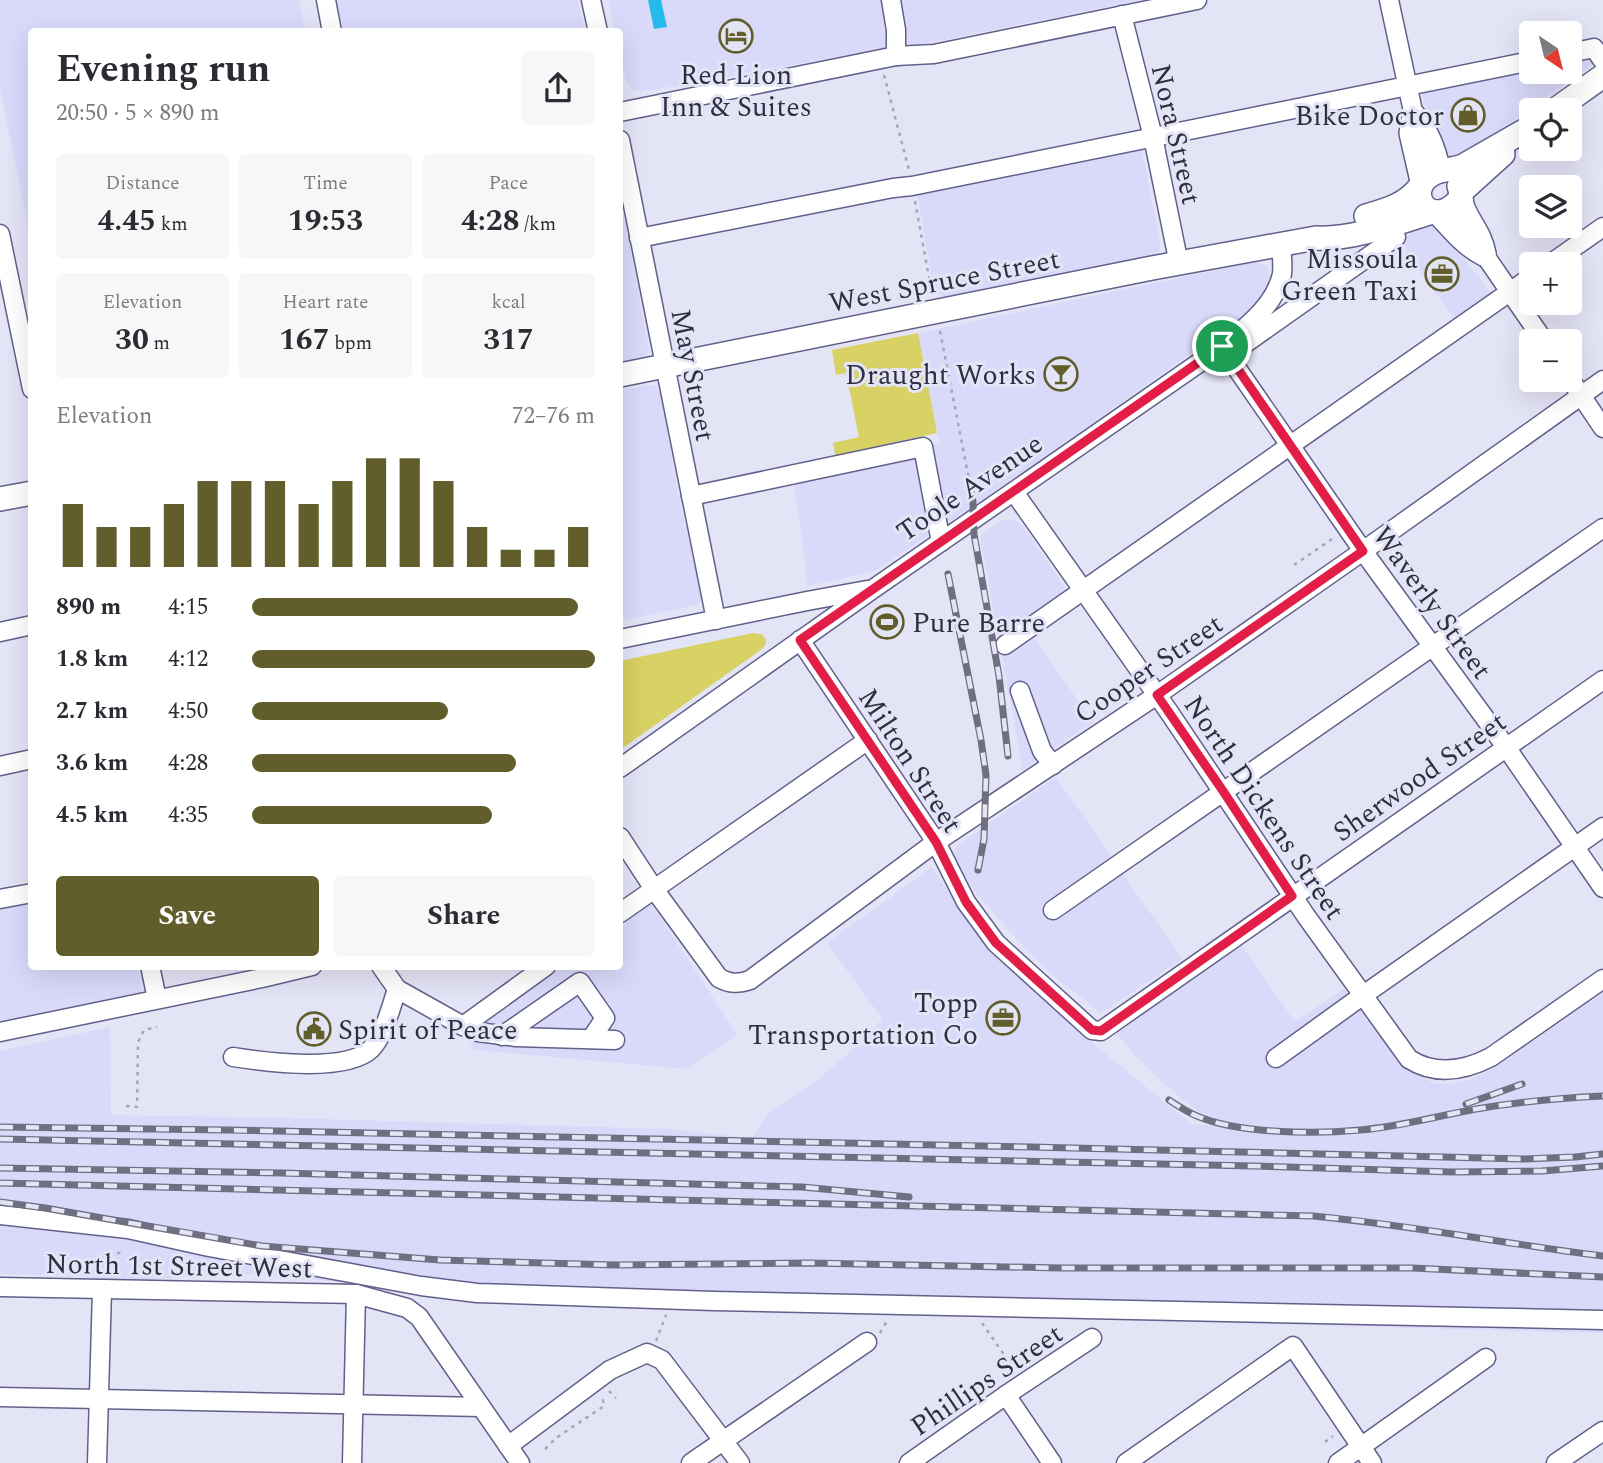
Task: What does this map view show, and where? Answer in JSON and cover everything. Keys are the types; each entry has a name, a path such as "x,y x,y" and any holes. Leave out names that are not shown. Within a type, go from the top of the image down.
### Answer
{"main road":[{"path":"1572,98 1603,76"},
{"path":"1414,116 1411,133 1432,178"},
{"path":"1316,238 1349,222 1392,209 1411,197 1432,178 1463,166 1519,134"},
{"path":"1281,246 1361,232 1434,212 1444,212 1519,138"},
{"path":"1432,178 1456,180 1464,209 1482,240 1484,254"},
{"path":"1432,178 1421,200 1425,206 1475,250 1484,254"},
{"name":"West Spruce Street","path":"623,374 1063,286 1281,246"},
{"path":"0,499 28,494"}],"street":[{"path":"326,0 331,28"},
{"path":"591,0 597,28"},
{"path":"891,0 897,56"},
{"path":"623,110 897,56 934,54 1198,0"},
{"path":"1389,0 1414,116"},
{"name":"Nora Street","path":"1122,15 1153,137 1179,264"},
{"path":"1582,50 1594,48 1603,61"},
{"path":"639,238 1519,64"},
{"name":"May Street","path":"623,155 716,620"},
{"path":"1567,252 1603,227"},
{"path":"0,237 28,370"},
{"path":"1225,351 1396,237"},
{"name":"Toole Avenue","path":"623,766 941,542 1225,351 1272,299 1282,273 1281,246"},
{"path":"1484,254 1536,329"},
{"path":"1004,645 1519,286"},
{"name":"Waverly Street","path":"1225,351 1363,551 1506,747 1603,888"},
{"name":"Cooper Street","path":"654,889 719,978 732,984 750,980 936,842 1157,695 1603,380"},
{"path":"1579,392 1603,428"},
{"path":"691,496 923,447 941,542"},
{"name":"North Dickens Street","path":"1014,492 1157,695 1292,896 1409,1059 1419,1066 1444,1071 1475,1065 1491,1058 1603,979"},
{"path":"1053,910 1603,528"},
{"path":"623,638 873,589"},
{"path":"0,632 28,626"},
{"name":"Milton Street","path":"800,640 936,842 966,902 996,943 1092,1030"},
{"name":"Sherwood Street","path":"1092,1030 1101,1031 1603,680"},
{"path":"1020,691 1042,751 1053,765"},
{"path":"623,911 868,740"},
{"path":"0,766 28,760"},
{"path":"1276,1058 1603,827"},
{"path":"623,842 654,889"},
{"path":"0,900 28,894"},
{"path":"151,970 157,999"},
{"path":"0,1032 296,970"},
{"path":"384,970 397,989 478,1032 502,1036 615,1040"},
{"path":"463,1026 540,970"},
{"path":"502,1036 580,982 605,1018 592,1039"},
{"path":"233,1057 288,1064 320,1064 363,1055 376,1042 397,989"},
{"path":"0,1215 128,1229 234,1252 477,1293 714,1301 1603,1320"},
{"name":"North 1st Street West","path":"0,1287 356,1294 407,1308 419,1317 520,1463"},
{"path":"97,1463 102,1290"},
{"path":"352,1463 356,1294"},
{"name":"Phillips Street","path":"909,1463 1092,1338"},
{"path":"691,1463 867,1342"},
{"path":"1126,1463 1293,1346 1372,1463"},
{"path":"508,1446 610,1370 647,1353 662,1360 740,1463"},
{"path":"1338,1463 1486,1358"},
{"path":"1006,1395 1052,1463"},
{"path":"0,1397 481,1407"},
{"path":"1556,1463 1603,1431"}],"path":[{"path":"888,89 911,176 932,296"},
{"path":"940,331 971,482 973,520"},
{"path":"1294,565 1335,537"},
{"path":"125,1106 136,1107 138,1042 144,1030 157,1027"},
{"path":"102,1290 104,1253 122,1253"},
{"path":"647,1353 656,1343 668,1308"},
{"path":"867,1342 880,1334 889,1314"},
{"path":"977,1317 1022,1384"},
{"path":"545,1450 556,1438 604,1406 604,1391 616,1398"},
{"path":"1325,1442 1333,1436"}],"shaded area":[{"path":"0,0 299,0 304,28 28,28 28,228 0,87"},
{"path":"336,0 578,0 584,28 342,28"},
{"path":"608,0 1139,0 919,45 905,45 647,91 633,90 626,82 623,67 623,28 614,28"},
{"path":"1582,55 1601,58 1582,72"},
{"path":"1519,63 1519,84 1565,84 1545,98 1519,98 1519,117 1468,153 1451,160 1437,148 1419,84"},
{"path":"1140,140 1160,242 1156,254 1150,258 948,298 933,286 916,185"},
{"path":"623,210 649,349 645,357 623,364"},
{"path":"1431,221 1440,225 1496,301 1460,327 1400,242"},
{"path":"1255,262 1265,265 1269,270 1269,281 1262,296 1233,324 982,500 875,571 808,586 793,474 939,443 918,333"},
{"path":"918,333 937,433 836,459 833,443 859,437 846,373 836,375 832,350"},
{"path":"655,385 660,393 680,502 702,598 698,604 692,606 623,620 623,390"},
{"path":"1002,520 1013,520 1023,526 1072,598 1028,629 1093,722 1021,771 1022,764 980,536"},
{"path":"753,633 761,634 766,639 762,649 623,748 623,660"},
{"path":"1056,777 1182,959 1101,1013 1052,975 1005,926 975,892 954,857 958,845"},
{"path":"932,867 988,948 1084,1036 1191,1124 1249,1129 1234,1127 1197,1111 1137,1058 1115,1032 1241,945 1295,1022 1344,989 1403,1065 1433,1083 1449,1084 1469,1080 1496,1067 1603,993 1603,1333 669,1308 233,1273 109,1283 83,1276 0,1274 0,1051 110,1027 111,1115 669,1129 751,1138 768,1113 813,1083 866,1039 882,1018 827,943"},
{"path":"28,894 28,970 138,970 143,991 138,996 0,1023 0,899"},
{"path":"645,895 737,1034 687,1069 474,1050 460,1025 537,970 623,970 623,911"}],"water":[{"path":"648,0 661,0 667,27 654,29"}],"railway":[{"path":"970,487 974,534 999,676 1008,756"},
{"path":"948,574 986,775 984,839 978,870"},
{"path":"1466,1104 1522,1084"},
{"path":"1169,1100 1186,1111 1214,1122 1255,1129 1321,1132 1389,1126 1508,1104 1603,1096"},
{"path":"0,1127 1524,1159 1603,1154"},
{"path":"0,1139 1452,1172 1542,1171 1603,1166"},
{"path":"0,1168 802,1187 909,1197"},
{"path":"0,1183 1313,1216 1603,1256"},
{"path":"0,1202 262,1246 440,1260 615,1265 810,1263 1061,1268 1412,1268 1603,1277"}],"place":[{"name":"Red Lion Inn & Suites","path":"736,36"},
{"name":"Bike Doctor","path":"1468,115"},
{"name":"Missoula Green Taxi","path":"1442,274"},
{"name":"Draught Works","path":"1061,374"},
{"name":"Pure Barre","path":"887,622"},
{"name":"Topp Transportation Co","path":"1003,1018"},
{"name":"Spirit of Peace","path":"314,1029"}],"route":[{"path":"1222,346 1363,551 1157,695 1292,896 1101,1031 1092,1030 996,943 966,902 936,842 800,640 1222,346"}]}
